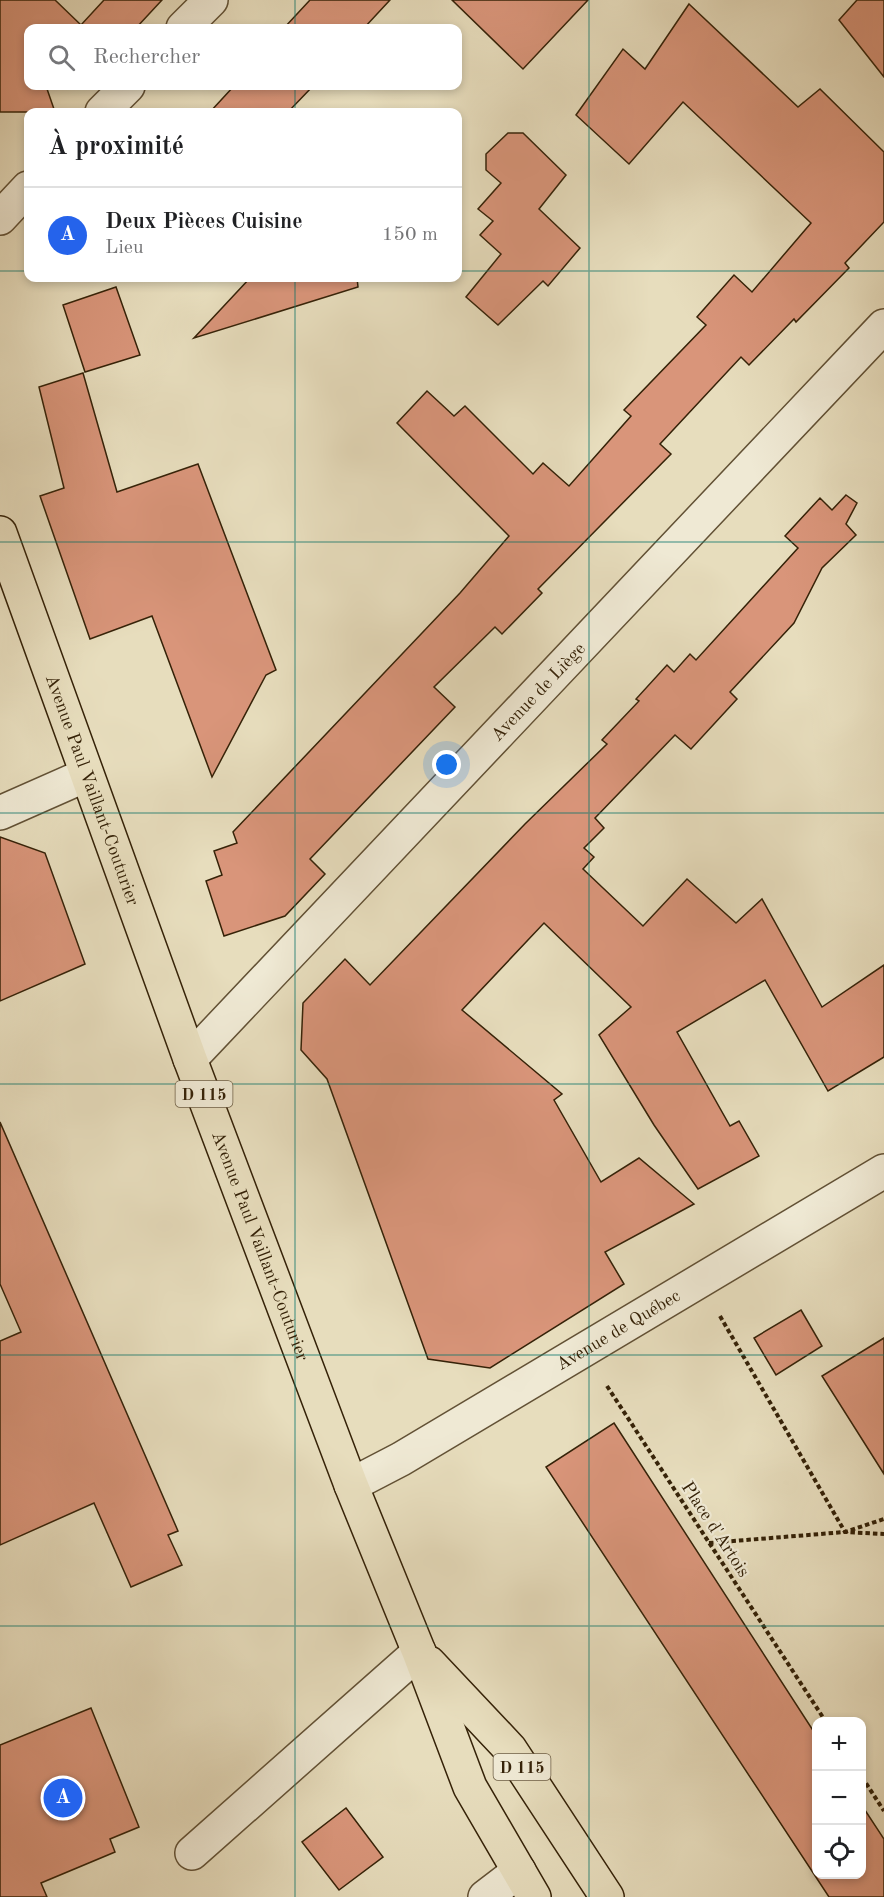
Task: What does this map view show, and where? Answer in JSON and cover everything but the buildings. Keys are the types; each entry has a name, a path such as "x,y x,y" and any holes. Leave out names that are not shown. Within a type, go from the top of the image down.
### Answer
{"main road":[{"name":"Avenue Paul Vaillant-Couturier","path":"0,533 190,1059 351,1485 419,1652 470,1787 527,1884"},
{"name":"Avenue Paul Vaillant-Couturier","path":"419,1652 510,1749 607,1897"}],"street":[{"path":"187,24 211,0"},
{"path":"106,108 124,90"},
{"path":"0,218 24,192"},
{"name":"Avenue de Liège","path":"190,1059 884,326"},
{"path":"0,813 86,775"},
{"name":"Avenue de Québec","path":"351,1485 401,1459 884,1171"},
{"path":"192,1854 419,1652"},
{"path":"485,1897 527,1884"}],"path":[{"path":"700,1281 844,1532"},
{"name":"Place d'Artois","path":"583,1350 823,1717"},
{"path":"844,1532 884,1519"},
{"path":"709,1543 844,1532 884,1534"},
{"path":"866,1784 884,1811"}],"place":[{"name":"Deux Pièces Cuisine","path":"63,1798"}]}
